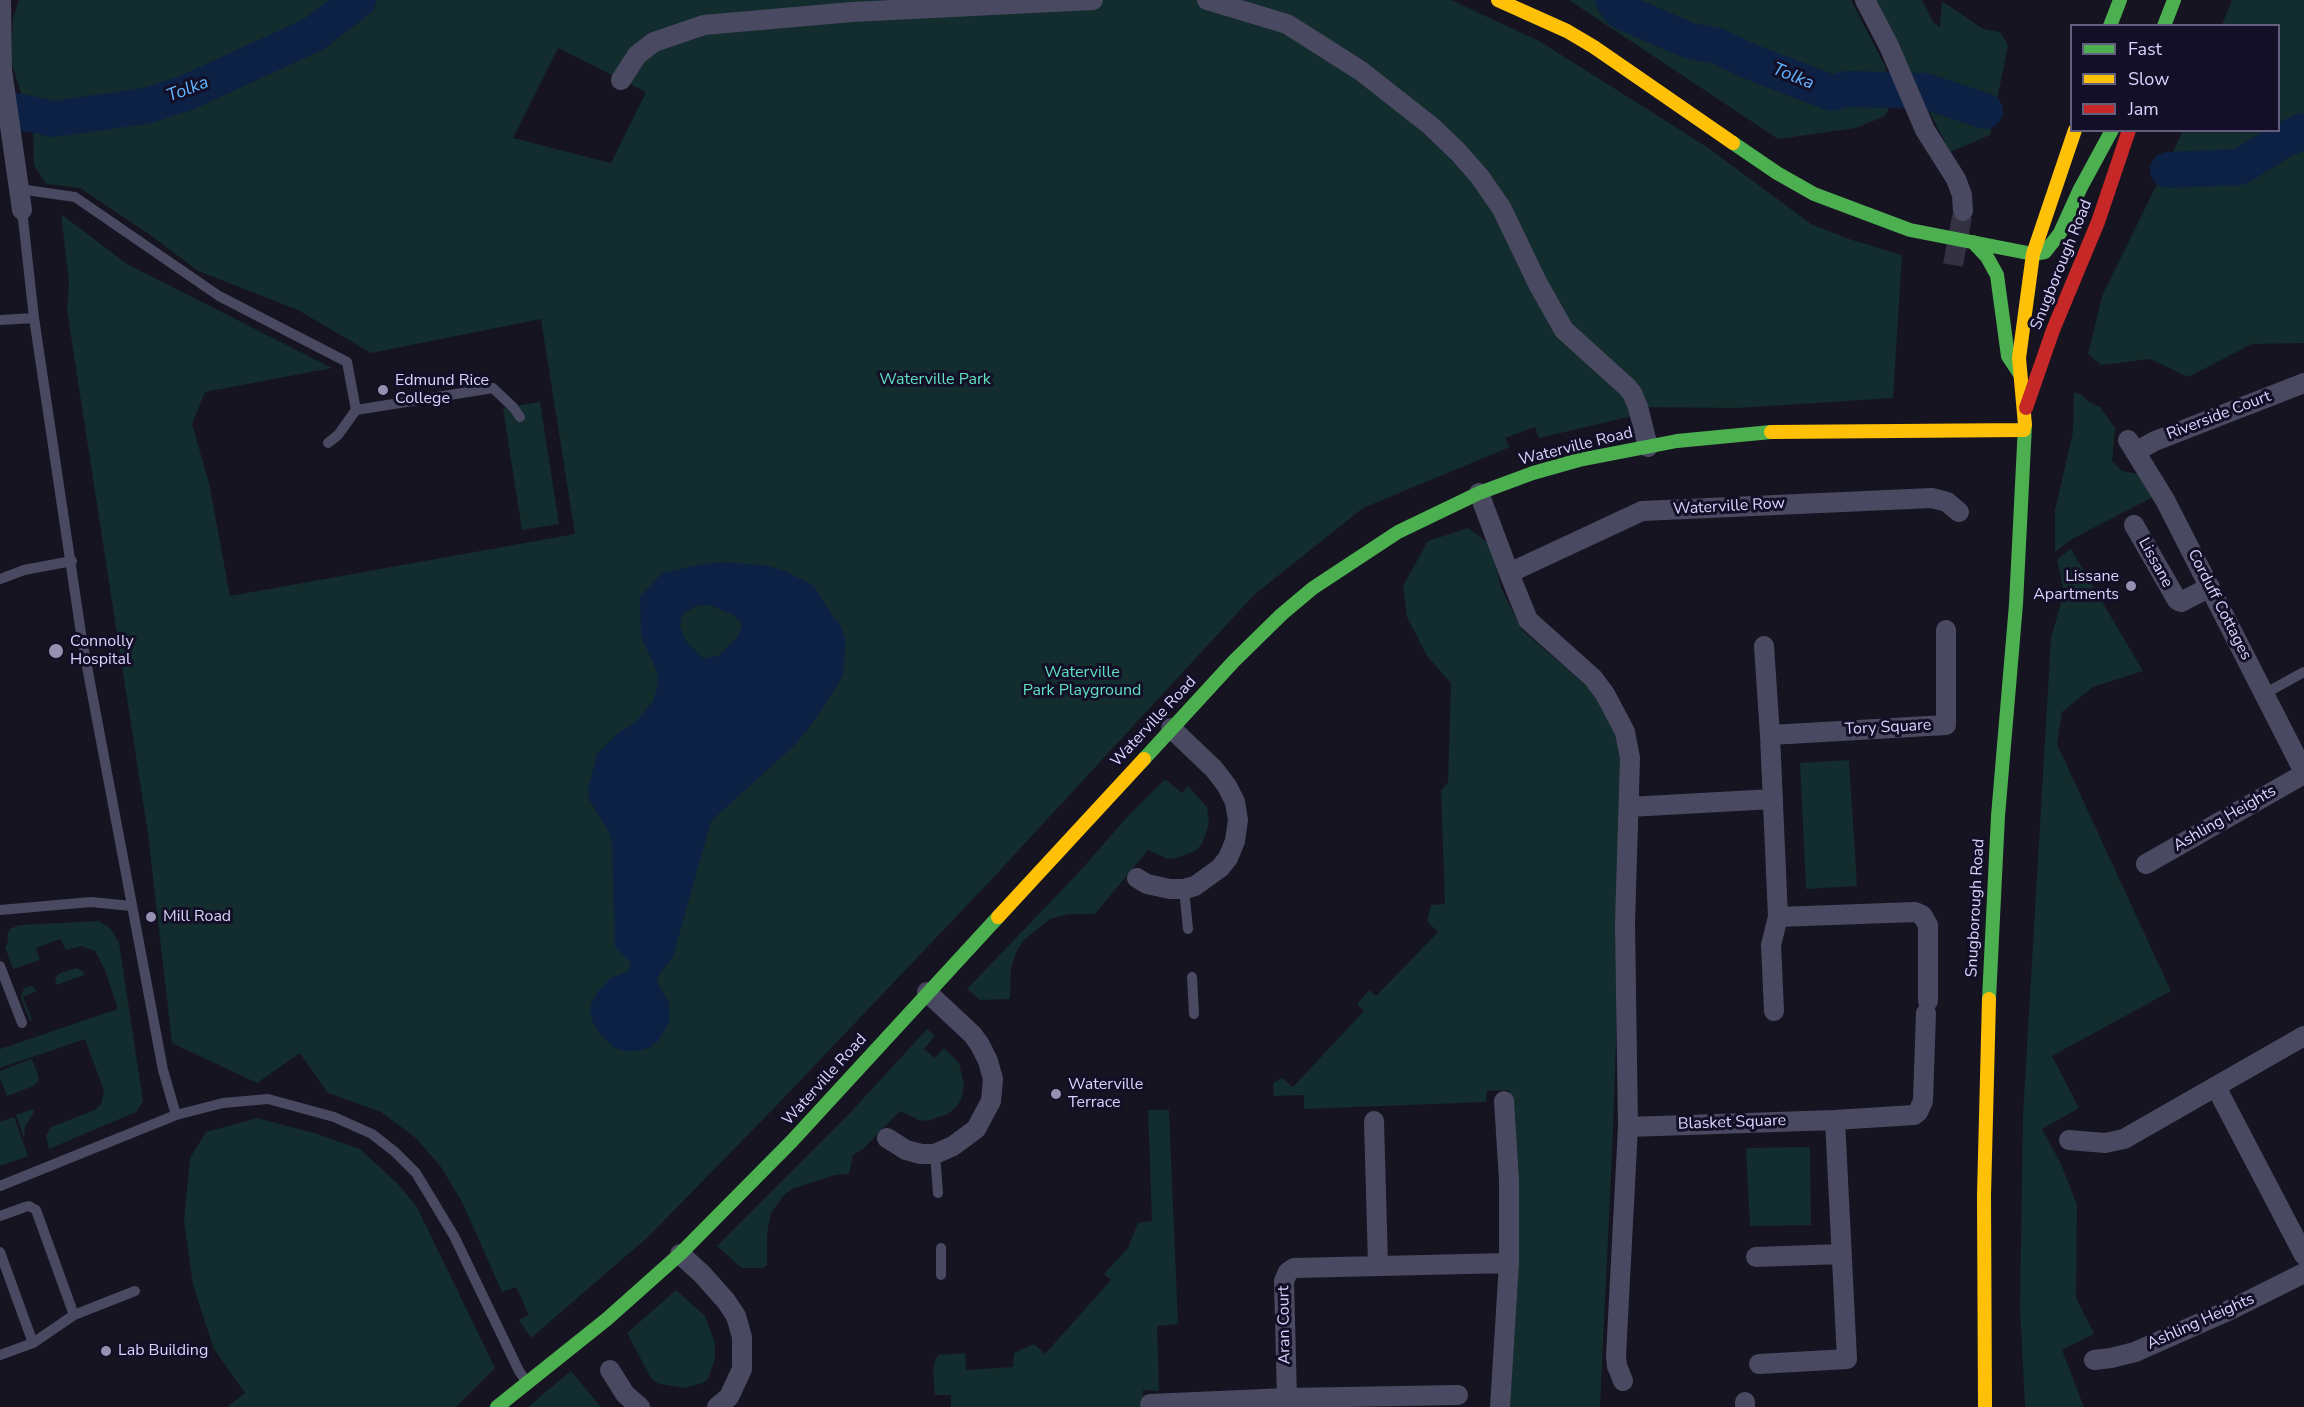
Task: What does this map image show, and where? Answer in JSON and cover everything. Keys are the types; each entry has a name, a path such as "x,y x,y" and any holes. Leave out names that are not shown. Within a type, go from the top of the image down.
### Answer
{"main road":[{"path":"1498,0 1567,31 1594,47 1777,173 1814,194 1910,230 2033,254 2045,252 2060,234 2080,189 2111,132"},
{"path":"2111,24 2120,0"},
{"path":"2165,24 2174,0"},
{"name":"Snugborough Road","path":"1985,1407 1984,1195 1989,985 1998,816 2016,604 2025,412 2019,358 2033,254 2074,132"},
{"name":"Snugborough Road","path":"2025,412 2053,330 2098,222 2128,132"},
{"path":"1973,242 1987,257 1997,275 2008,356 2020,374"},
{"name":"Waterville Road","path":"497,1407 625,1304 680,1254 792,1141 1234,661 1282,614 1313,588 1365,552 1398,532 1479,493 1533,473 1579,460 1677,441 1784,431 2024,430"}],"street":[{"path":"1,0 2,70 22,210"},
{"path":"621,80 638,55 654,42 704,25 852,12 1093,0"},
{"path":"1207,0 1287,24 1361,71 1431,126 1459,153 1480,177 1502,209 1533,275 1564,330 1632,393 1648,447"},
{"path":"1864,0 1889,46 1925,130 1956,179 1962,195 1963,212"},
{"name":"Riverside Court","path":"2132,446 2155,441 2304,383"},
{"name":"Corduff Cottages","path":"2132,446 2155,483 2210,587 2304,773"},
{"path":"1479,493 1528,620 1593,678 1605,694 1625,732 1630,758 1625,923 1628,1127 1616,1356 1623,1381"},
{"name":"Waterville Row","path":"1509,573 1642,511 1932,498 1947,502 1959,512"},
{"name":"Lissane","path":"2134,525 2177,600 2181,602 2210,587"},
{"name":"Tory Square","path":"1770,735 1946,725 1946,630"},
{"path":"1764,646 1778,917 1771,945 1774,1011"},
{"path":"1137,878 1160,888 1184,890 1208,878 1228,858 1235,841 1238,820 1227,786 1214,769 1171,728"},
{"name":"Ashling Heights","path":"2146,864 2304,773"},
{"path":"1629,807 1773,800"},
{"name":"Blasket Square","path":"1628,1127 1835,1120 1914,1115 1918,1112 1923,1101 1927,1007 1928,925 1922,915 1915,912 1778,917"},
{"path":"887,1138 906,1150 921,1154 935,1154 953,1146 976,1129 991,1101 993,1079 988,1061 973,1035 927,992"},
{"path":"2069,1140 2105,1143 2124,1139 2304,1036"},
{"path":"2216,1087 2304,1255"},
{"path":"1500,1407 1509,1263 1509,1180 1504,1101"},
{"path":"1759,1364 1847,1359 1835,1120"},
{"path":"1374,1121 1378,1265"},
{"path":"680,1254 726,1301 736,1316 742,1337 742,1369 729,1397 717,1407"},
{"path":"1756,1257 1842,1254"},
{"name":"Aran Court","path":"1287,1398 1284,1276 1294,1268 1509,1263"},
{"name":"Ashling Heights","path":"2094,1360 2135,1352 2232,1309 2304,1273"},
{"path":"610,1370 625,1394 640,1407"},
{"path":"1150,1404 1173,1405 1287,1398 1373,1402 1458,1395"}],"lane":[{"path":"19,189 75,197 219,296 347,362 356,410"},
{"path":"22,210 34,318 84,650 163,1070 176,1115"},
{"path":"0,320 34,318"},
{"path":"328,443 338,435 356,410 493,388 513,406 520,417"},
{"path":"0,579 24,570 72,561"},
{"path":"2264,694 2304,672"},
{"path":"1184,890 1188,928"},
{"path":"0,910 90,902 131,906"},
{"path":"0,966 22,1023"},
{"path":"1192,978 1194,1014"},
{"path":"0,1186 176,1115 223,1103 268,1099 334,1117 372,1134 384,1143 406,1162 429,1192 454,1236 519,1371 528,1383"},
{"path":"935,1154 938,1194"},
{"path":"0,1216 29,1206 36,1210 74,1315"},
{"path":"941,1248 941,1275"},
{"path":"0,1252 33,1343"},
{"path":"0,1355 33,1343 74,1315 135,1291"}],"green space":[{"name":"Waterville Park","path":"19,0 1451,0 1541,42 1707,147 1811,224 1849,239 1902,255 1893,398 1736,408 1638,407 1633,416 1539,438 1535,427 1505,438 1510,447 1363,508 1254,595 992,879 777,1105 648,1237 531,1338 519,1320 529,1315 516,1287 502,1292 462,1202 441,1167 416,1138 381,1112 328,1093 300,1053 257,1083 172,1043 148,834 67,310 69,283 61,214 127,264 332,368 205,392 192,424 209,483 230,596 575,534 541,319 371,353 298,310 198,271 153,237 80,188 46,184 34,165 33,132 11,61 13,19","holes":["558,48 646,92 611,163 513,138"]},
{"path":"1569,0 1851,0 1885,66 1893,99 1885,116 1856,128 1778,139"},
{"path":"1873,0 1922,0 1933,22 1940,27 1942,1 1983,29 2000,32 2008,45 1990,135 1950,152"},
{"path":"2232,0 2304,0 2304,343 2252,344 2188,377 2150,359 2101,365 2088,354 2102,296 2183,132 2280,132 2280,24 2222,24"},
{"path":"2074,392 2100,407 2115,428 2112,461 2122,471 2139,474 2153,497 2072,539 2055,552 2055,510 2073,432"},
{"path":"540,402 559,524 522,530 503,408"},
{"path":"1468,528 1487,542 1501,588 1522,630 1594,692 1622,748 1620,916 1613,1132 1600,1407 1507,1407 1516,1185 1509,1090 1487,1091 1486,1102 1304,1109 1304,1095 1274,1096 1273,1083 1282,1078 1293,1087 1364,1011 1357,1004 1369,990 1376,996 1438,932 1427,921 1431,905 1445,904 1441,790 1448,783 1451,683 1427,656 1407,617 1403,586 1428,541"},
{"path":"2071,549 2143,671 2093,687 2062,712 2057,744 2171,991 2052,1056 2079,1108 2042,1129 2061,1164 2077,1205 2076,1298 2094,1334 2062,1350 2084,1407 2025,1407 2020,1307 2023,1115 2051,638 2064,592 2057,559"},
{"path":"1849,760 1857,886 1806,889 1800,763"},
{"path":"1165,779 1182,793 1188,786 1207,807 1209,824 1202,844 1195,851 1167,859 1148,850 1095,914 1069,914 1050,919 1024,940 1017,950 1011,968 1010,999 980,1000 967,989 1081,870 1128,816"},
{"path":"99,921 111,929 119,943 143,1101 136,1112 49,1149 46,1136 51,1127 95,1110 101,1104 104,1091 85,1039 0,1068 0,1049 118,1009 105,970 95,951 81,946 66,950 60,939 36,948 40,960 13,969 5,947 8,942 7,935 10,929 19,925"},
{"path":"76,968 83,971 84,975 56,985 55,980 58,974"},
{"path":"32,986 37,991 23,997 32,1020 30,1021 21,998 24,988"},
{"path":"927,1029 935,1036 924,1049 935,1058 944,1048 959,1063 964,1085 958,1105 948,1114 927,1121 919,1120 900,1111 863,1149 853,1155 849,1174 835,1175 792,1189 784,1195 771,1213 767,1234 767,1265 763,1268 742,1268 717,1246 849,1114"},
{"path":"32,1059 39,1078 38,1082 7,1096 0,1078 0,1071"},
{"path":"33,1109 34,1112 25,1127 24,1138 16,1115"},
{"path":"1148,1110 1169,1110 1178,1324 1157,1326 1159,1391 1143,1390 1143,1407 951,1407 951,1395 935,1395 933,1369 939,1355 965,1353 966,1370 1013,1367 1014,1353 1034,1344 1045,1354 1111,1280 1104,1274 1128,1248 1138,1223 1152,1221"},
{"path":"14,1117 28,1156 0,1166 0,1122"},
{"path":"257,1118 314,1133 360,1149 398,1184 417,1207 495,1368 456,1407 227,1407 245,1393 214,1349 193,1285 184,1221 190,1158 206,1132"},
{"path":"1810,1147 1811,1225 1750,1226 1746,1148"},
{"path":"676,1290 705,1316 715,1343 715,1359 708,1379 703,1383 684,1388 660,1384 652,1380 627,1333"},
{"path":"571,1371 601,1407 528,1407 548,1390"}],"water":[{"path":"725,562 768,566 785,571 814,586 840,624 846,640 843,675 822,710 796,744 711,821 673,957 660,973 657,981 669,1003 670,1022 658,1041 648,1048 623,1051 615,1048 599,1033 590,1012 591,1003 598,991 611,978 628,971 631,963 615,947 612,843 609,832 589,799 588,789 597,754 619,732 633,724 642,715 653,701 658,685 657,672 641,636 640,597 662,573","holes":["710,605 735,616 742,625 738,636 720,655 704,659 686,641 680,626 682,614 696,606"]}],"waterway":[{"name":"Tolka","path":"0,108 54,119 145,106 186,93 314,34 358,0"},
{"name":"Tolka","path":"1613,0 1621,11 1690,41 1718,46 1746,60 1832,93 1847,89 1925,91 1985,111"},
{"name":"Tolka","path":"2168,170 2240,167 2281,141 2304,131"}],"tunnel":[{"path":"1953,265 1963,211"}],"traffic: fast":[{"path":"2111,24 2120,0"},
{"path":"2165,24 2174,0"},
{"path":"1733,143 1777,173 1814,194 1910,230 2033,254 2045,252 2060,233 2080,189 2111,132"},
{"path":"1973,242 1987,257 1997,275 2008,356 2020,374"},
{"path":"1989,999 1998,816 2016,604 2025,425"},
{"path":"1144,759 1234,661 1282,614 1313,588 1398,532 1479,493 1533,473 1579,460 1677,441 1771,432"},
{"path":"497,1407 607,1319 680,1254 792,1141 998,917"}],"traffic: slow":[{"path":"1498,0 1567,31 1594,47 1733,143"},
{"path":"2025,425 2019,358 2033,254 2074,132"},
{"path":"1771,432 2024,430"},
{"path":"998,917 1144,759"},
{"path":"1985,1407 1984,1195 1989,999"}],"traffic: jam":[{"path":"2026,408 2053,330 2098,222 2128,132"}],"place":[{"name":"Edmund Rice College","path":"383,390"},
{"name":"Lissane Apartments","path":"2131,586"},
{"name":"Connolly Hospital","path":"56,651"},
{"name":"Mill Road","path":"151,917"},
{"name":"Waterville Terrace","path":"1056,1094"},
{"name":"Lab Building","path":"106,1351"}],"park label":[{"name":"Waterville Park Playground","path":"1082,682"}]}
